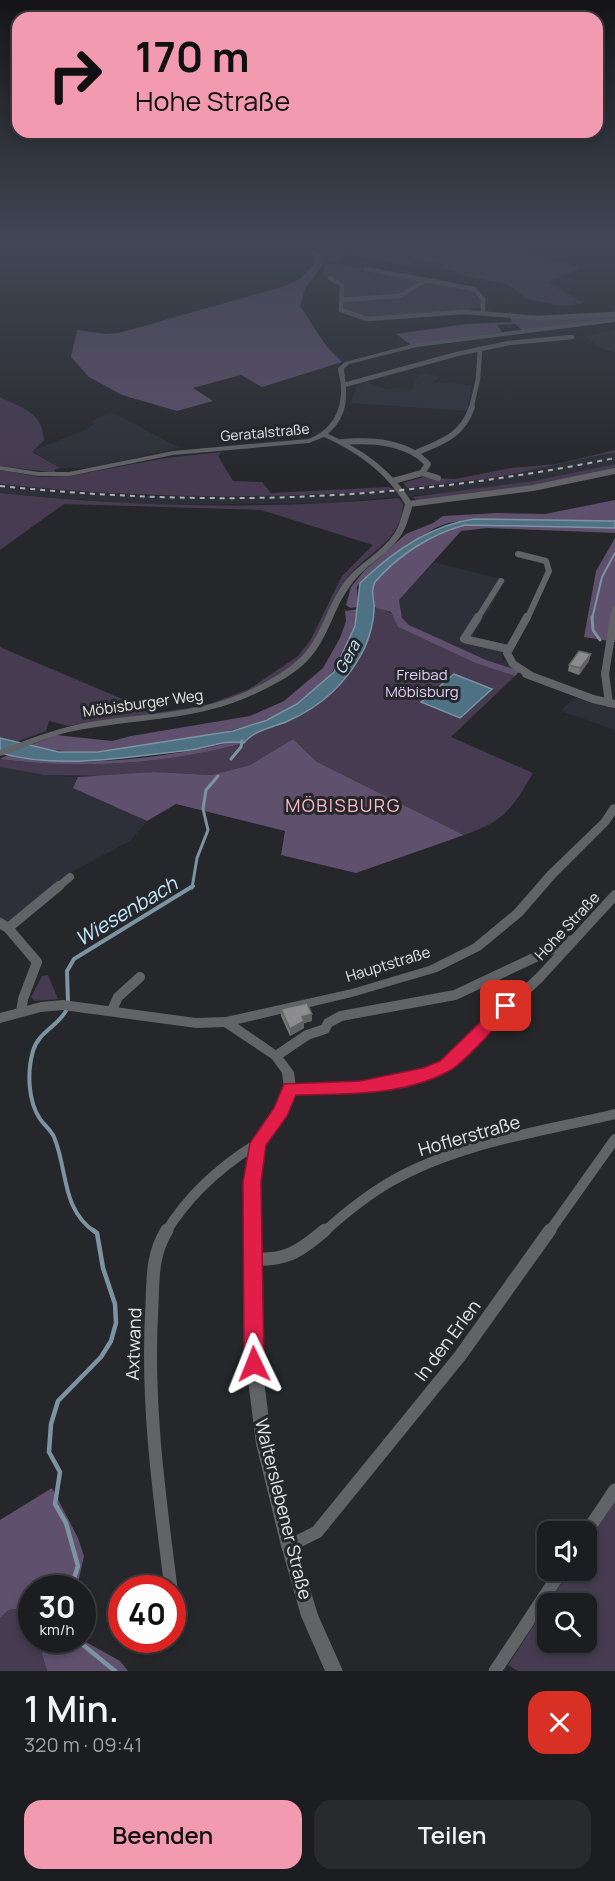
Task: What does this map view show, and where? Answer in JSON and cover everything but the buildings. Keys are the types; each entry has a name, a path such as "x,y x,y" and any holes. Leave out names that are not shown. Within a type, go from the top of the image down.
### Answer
{"street":[{"name":"Geratalstraße","path":"0,468 39,474 69,474 165,454 298,444 326,436 340,412 344,385 341,373 344,366 399,350 494,334 598,322"},
{"path":"344,385 480,349 528,340 572,337"},
{"path":"342,442 372,443 418,452 454,435 464,427 472,406 480,349"},
{"path":"326,436 342,442 393,481 409,504 533,488 615,471"},
{"path":"418,452 428,464 422,473"},
{"path":"393,481 422,473 438,478"},
{"name":"Möbisburger Weg","path":"0,753 69,728 205,711 238,700 274,681 293,669 317,643 346,586 361,568 402,532 409,504"},
{"path":"518,554 546,561 549,571 536,594 538,599 508,649 509,660 527,675 612,703"},
{"path":"501,581 464,639 508,649"},
{"path":"612,703 605,674 615,609"},
{"name":"Hauptstraße","path":"0,1018 21,1012 69,1005 196,1023 226,1022 352,993 454,960 477,947 518,913 552,874 605,822 615,807"},
{"path":"21,1012 21,1001 37,969 37,962 4,925 70,877"},
{"name":"Hohe Straße","path":"290,1088 360,1088 413,1079 446,1066 506,1006 540,977 615,895"},
{"path":"276,1056 307,1035 325,1029 328,1023 341,1016 455,995 576,939"},
{"path":"112,1010 118,997 140,977"},
{"path":"226,1022 276,1056 288,1072 290,1088"},
{"name":"Walterslebener Straße","path":"290,1088 281,1111 258,1143 252,1182 251,1259 254,1364 264,1444 289,1546 310,1616 334,1671"},
{"name":"Hoflerstraße","path":"251,1259 277,1260 298,1251 365,1198 405,1172 449,1155 615,1114"},
{"name":"In den Erlen","path":"289,1546 317,1532 460,1356 615,1139"},
{"name":"Axtwand","path":"170,1575 149,1390 151,1310 156,1252 166,1229 204,1183 233,1157 258,1143"},
{"path":"594,1521 615,1490"},
{"path":"495,1671 554,1581"}],"shaded area":[{"path":"158,322 311,322 327,347 342,362 262,387 241,375 193,388 213,401 177,411 122,395 89,377 71,357 77,330 106,334 119,333"},
{"path":"590,322 522,330 515,324 497,325 502,332 411,345 396,334 467,324"},
{"path":"615,330 615,353 598,347 586,336"},
{"path":"425,373 440,377 433,382 472,385 467,411 351,403 356,387 367,382 382,388 411,390 418,376"},
{"path":"111,412 180,448 87,468 60,468 32,451 87,429 93,425 92,421"},
{"path":"615,453 615,464 533,481 455,492 331,503 145,505 0,493 0,484 148,496 328,495 465,482"},
{"path":"615,500 615,521 474,519 448,523 435,528 403,548 360,582 357,587 358,607 350,608 346,605 351,587 364,571 406,534 433,523 443,516 497,513 545,514"},
{"path":"475,524 615,528 615,533 487,528 461,531 399,600 402,618 409,625 486,660 520,671 515,676 475,663 398,627 391,612 374,607 371,590 375,582 393,563 416,546 440,532 453,528"},
{"path":"615,538 615,642 584,637 596,571"},
{"path":"434,562 506,580 472,638 506,646 501,654 503,660 520,671 486,660 440,640 409,625 402,618 399,600"},
{"path":"359,609 347,645 331,673 310,695 286,711 227,731 142,746 79,752 28,746 56,735 112,741 250,716 284,701 323,668 340,638 346,621 345,611"},
{"path":"575,697 615,708 615,730 561,711"},
{"path":"293,739 317,762 464,835 356,873 281,855 285,831 176,804 147,821 73,788 78,777 154,772 212,775 250,765"},
{"path":"235,741 244,743 184,756 123,763 61,764 0,759 6,756 21,755 62,761 104,761 172,754"},
{"path":"0,767 44,775 78,777 74,788 147,821 130,841 68,874 8,922 0,918"},
{"path":"52,1488 78,1538 84,1556 80,1575 18,1575 18,1609 9,1610 0,1618 0,1520"},
{"path":"96,1648 120,1661 128,1671 47,1671 42,1653 96,1653"}],"green space":[{"path":"0,397 24,408 40,423 44,440 32,452 60,468 54,470 57,473 0,466"},
{"path":"615,450 615,453 492,478 407,488 403,483 423,477 455,479 510,468 557,464"},
{"path":"222,452 218,456 233,481 262,482 271,493 389,487 394,490 295,495 197,496 49,489 0,484 0,470 41,477 69,476 166,458"},
{"path":"615,464 615,471 581,478 419,502 412,497 533,481"},
{"path":"0,493 149,504 299,504 399,498 403,504 401,517 390,537 347,578 312,645 281,675 254,690 225,701 194,709 68,726 49,721 46,731 16,742 0,738 0,647 155,713 207,705 249,689 298,656 311,639 342,576 373,545 261,510 64,504 0,550"},
{"name":"Freibad Möbisburg","path":"377,606 394,615 398,627 475,663 515,676 451,737 533,773 513,805 498,819 478,830 464,835 317,762 293,739 250,765 212,775 154,772 111,776 44,775 0,767 0,759 60,764 153,760 244,743 249,736 306,711 363,651 372,613"},
{"path":"48,975 58,999 35,1001 31,997 42,976"},
{"path":"615,1501 615,1671 518,1671 508,1665 537,1620 537,1653 597,1653 597,1593 555,1593 563,1581 597,1581 597,1529"},
{"path":"18,1609 18,1653 42,1653 47,1671 0,1671 0,1618 9,1610"}],"water":[{"name":"Gera","path":"474,519 615,521 615,528 465,525 428,540 405,554 375,582 374,616 365,648 340,684 311,709 259,732 244,743 231,742 119,759 71,761 47,761 0,753 0,738 59,752 98,752 233,731 267,720 297,704 334,672 355,626 360,583 412,542 442,527"},
{"path":"454,674 492,689 460,718 421,702"}],"waterway":[{"path":"592,619 602,577 615,553"},
{"path":"592,619 593,630 600,640"},
{"name":"Wiesenbach","path":"231,759 241,747 242,741"},
{"name":"Wiesenbach","path":"192,886 197,858 208,830 203,809 206,790 218,776"},
{"name":"Wiesenbach","path":"68,1002 67,971 74,959 192,886"},
{"name":"Wiesenbach","path":"67,1009 39,1039 33,1051 29,1077 31,1095 36,1112 54,1137 67,1188 76,1212 95,1232"},
{"name":"Wiesenbach","path":"75,1575 78,1566 66,1523 55,1504 60,1472 49,1452 51,1424 58,1401 101,1357 111,1341 116,1323 115,1304 103,1268 97,1233 93,1230"},
{"name":"Wiesenbach","path":"93,1653 115,1671"}],"railway":[{"path":"0,486 157,497 309,496 384,492 459,484 615,458"}],"district":[{"name":"MÖBISBURG","path":"343,805"}],"route":[{"path":"254,1364 251,1259 252,1182 258,1143 281,1111 290,1088 360,1088 413,1079 446,1066 506,1006"}]}
